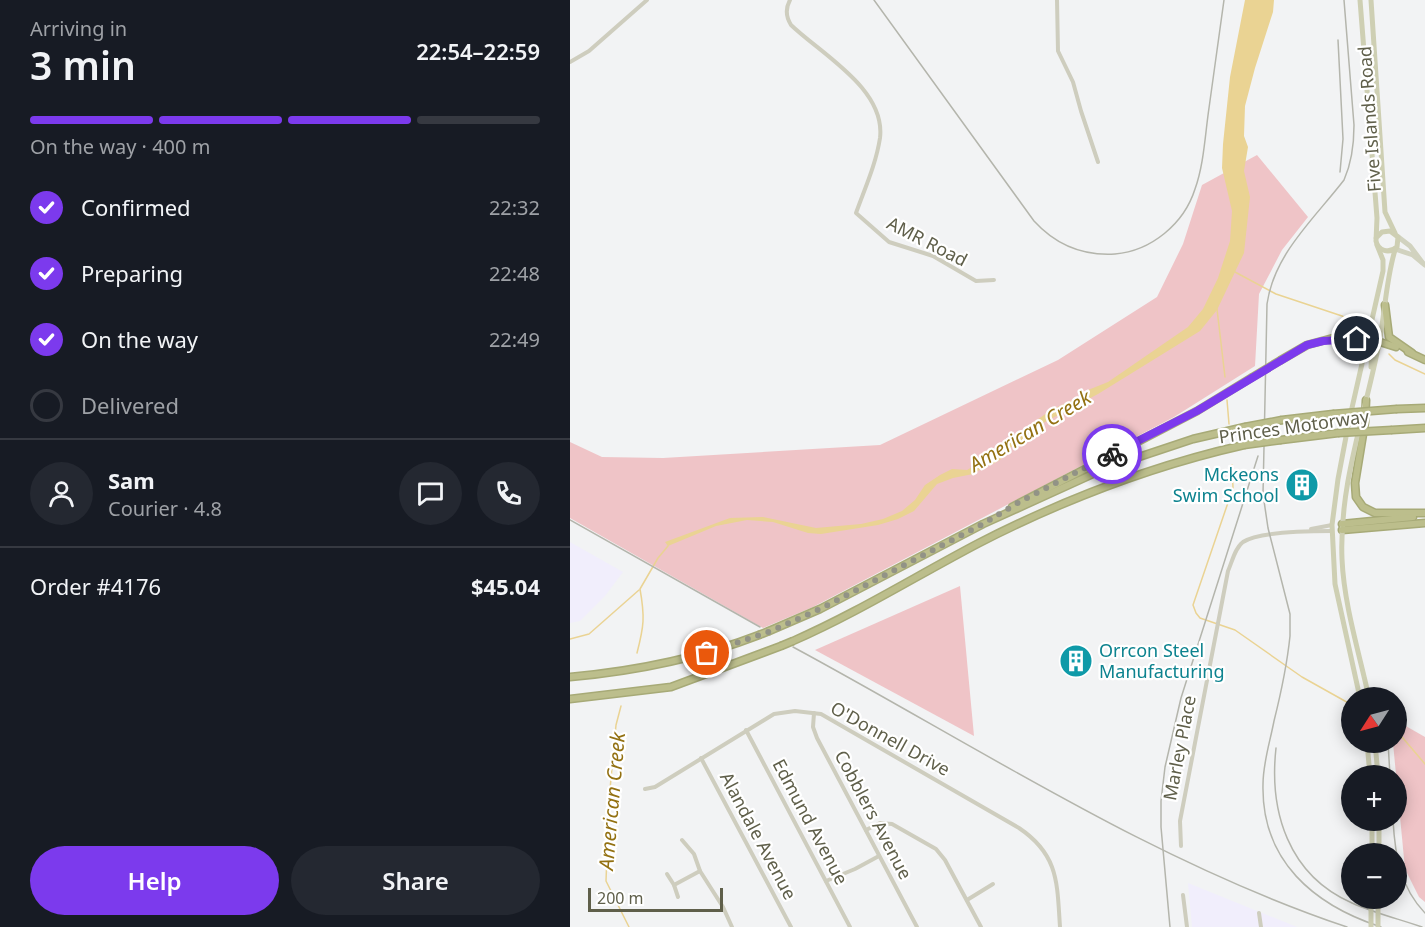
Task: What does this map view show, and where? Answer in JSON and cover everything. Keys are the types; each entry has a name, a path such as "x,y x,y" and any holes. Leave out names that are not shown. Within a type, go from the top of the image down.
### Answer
{"highway":[{"path":"1385,305 1388,335 1393,341 1425,360"},
{"path":"983,524 1021,501 1197,411 1307,345 1365,329 1371,324"},
{"path":"1323,341 1351,339 1361,340 1369,345"},
{"path":"1380,342 1412,353"},
{"path":"1366,400 1365,422 1355,483 1359,502 1368,511 1375,513 1425,514"},
{"name":"Princes Motorway","path":"570,676 615,673 669,664 769,632 820,609 983,524 1067,485 1135,457 1192,439 1282,420 1425,408"},
{"name":"Princes Motorway","path":"570,699 670,687 781,646 829,625 979,543 1052,508 1148,470 1244,445 1338,433 1425,429"},
{"path":"1342,527 1425,514"},
{"path":"1342,527 1425,523"}],"main road":[{"name":"Five Islands Road","path":"1358,687 1335,584 1332,528 1338,479 1369,345 1371,324 1383,269 1377,242 1360,0"},
{"name":"Five Islands Road","path":"1371,0 1385,212 1396,235"},
{"path":"1384,231 1396,235 1410,246 1424,264 1409,253 1395,249 1384,251 1377,242 1380,233 1384,231"},
{"path":"1367,687 1344,584 1342,527 1349,471 1380,342 1390,266 1398,243 1396,235"},
{"path":"1370,386 1372,355 1369,345 1380,342"},
{"path":"1332,528 1342,527"},
{"path":"1371,909 1371,927"},
{"path":"1378,909 1378,927"}],"street":[{"path":"570,62 589,51 647,0"},
{"name":"AMR Road","path":"790,0 787,18 791,26 855,81 867,95 876,113 880,136 873,167 856,213 889,242 924,252 976,281 994,280"},
{"path":"1057,0 1058,51 1073,82 1098,162"},
{"name":"Marley Place","path":"1180,846 1180,821 1228,571 1237,548 1243,542 1270,535 1332,528"},
{"name":"O'Donnell Drive","path":"645,789 655,787 774,714 795,711 814,713 829,718 1019,828 1035,840 1045,852 1055,872 1060,927"},
{"name":"Cobblers Avenue","path":"814,713 813,727 817,738 917,927"},
{"name":"Edmund Avenue","path":"746,730 850,927"},
{"name":"Alandale Avenue","path":"701,758 791,927"},
{"path":"866,830 880,823 892,824 936,849 945,860 981,927"},
{"path":"682,840 694,854 700,872 732,927"},
{"path":"825,881 879,856"},
{"path":"674,885 700,872"},
{"path":"667,874 678,897"},
{"path":"967,900 993,884"},
{"path":"1183,895 1186,927"},
{"path":"1259,913 1261,927"}],"shaded area":[{"path":"1257,155 1308,217 1282,250 1259,294 1255,366 1174,417 813,607 763,628 570,518 570,442 602,457 663,458 880,445 1058,360 1157,297 1183,244 1202,185"},
{"path":"570,542 623,572 605,596 580,621 570,623"},
{"path":"960,586 974,736 815,650"},
{"path":"1407,727 1425,737 1425,902 1419,897 1407,873 1407,843 1403,843 1401,831 1407,831 1407,765 1395,765 1394,753 1407,753"},
{"path":"1188,883 1297,927 1192,927"}],"water":[{"path":"1245,0 1274,0 1273,12 1245,106 1244,136 1248,147 1244,171 1250,197 1244,253 1217,310 1200,331 1098,394 1031,431 1025,440 1011,447 1000,460 973,474 937,484 914,511 898,519 878,525 821,534 808,533 773,522 747,520 716,526 668,546 665,542 730,518 763,517 816,528 861,524 883,519 902,511 915,500 925,485 940,475 952,469 967,470 997,452 1051,410 1108,382 1188,327 1203,309 1218,278 1230,241 1232,211 1222,168 1223,144 1230,77"}],"waterway":[{"path":"1235,272 1276,294 1342,316 1355,323"},
{"path":"1217,309 1225,377"},
{"path":"1389,354 1395,360 1425,374"},
{"path":"1227,400 1229,424"},
{"path":"1232,465 1233,488 1193,605 1196,613 1200,618 1235,630 1302,677 1341,699"},
{"name":"American Creek","path":"637,653 643,621 640,589 658,558 668,546"},
{"path":"570,639 589,634 639,590"},
{"name":"American Creek","path":"621,706 616,725 609,800 606,881 629,927"},
{"path":"1407,743 1425,764"}],"railway":[{"path":"874,0 1034,221 1051,236 1070,247 1103,254 1128,252 1153,241 1174,224 1190,202 1202,160 1224,0"},
{"path":"1344,0 1354,125 1351,160 1344,180 1308,223 1287,253 1271,286 1267,304 1263,494 1268,528 1290,614 1290,636 1284,679 1265,760 1263,784 1265,811 1271,836 1282,857 1296,876 1334,906 1381,927"},
{"path":"1338,40 1343,139 1340,172"},
{"path":"1170,927 1161,827 1165,767 1181,698 1258,456"},
{"path":"570,520 760,627"},
{"path":"793,647 1064,799 1133,835 1274,900 1347,927"},
{"path":"1276,748 1276,795 1280,817 1287,839 1312,876 1330,891 1352,903 1422,927"},
{"path":"1389,753 1389,765"},
{"path":"1394,831 1397,858 1404,881 1425,913"}],"way so far":[{"path":"707,653 771,631 820,609 1112,454"}],"place":[{"name":"Mckeons Swim School","path":"1302,485"},
{"name":"Orrcon Steel Manufacturing","path":"1076,661"}],"route":[{"path":"1112,454 1197,411 1307,345 1323,341 1357,339"}]}
